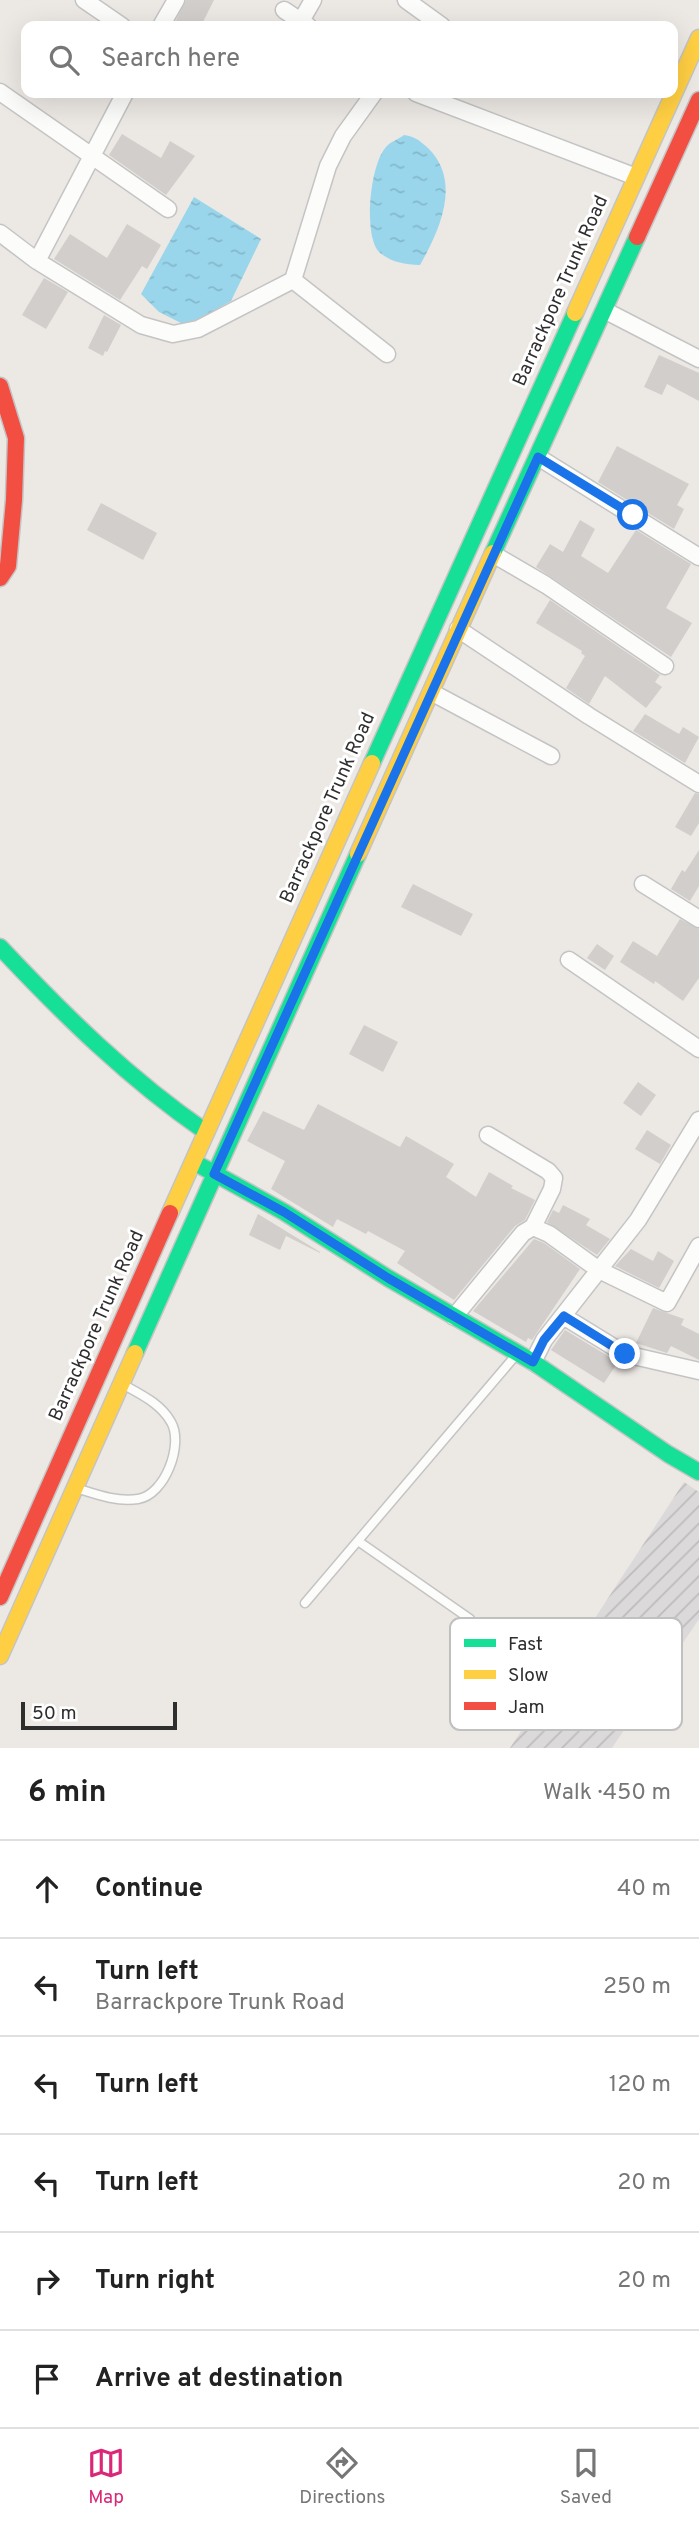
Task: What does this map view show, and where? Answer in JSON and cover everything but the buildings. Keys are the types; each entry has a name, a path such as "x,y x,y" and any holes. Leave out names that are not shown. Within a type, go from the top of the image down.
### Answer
{"main road":[{"name":"Barrackpore Trunk Road","path":"678,84 699,38"},
{"name":"Barrackpore Trunk Road","path":"0,1597 193,1160 672,98"},
{"path":"0,1656 458,629 699,100"},
{"path":"0,386 16,438 8,566 0,579"},
{"path":"0,947 101,1051 170,1108 206,1132"},
{"path":"193,1160 533,1362 668,1454 699,1472"}],"street":[{"path":"83,0 114,21"},
{"path":"164,21 177,0"},
{"path":"306,21 313,0"},
{"path":"407,0 435,21"},
{"path":"284,10 300,21"},
{"path":"0,92 167,209"},
{"path":"37,261 122,98"},
{"path":"0,233 37,261 141,326 173,334 198,329 293,280 328,166 343,135 370,98"},
{"path":"429,98 636,177"},
{"path":"293,280 387,354"},
{"path":"604,310 699,359"},
{"path":"538,457 699,557"},
{"path":"493,554 546,585 665,666"},
{"path":"458,629 589,716 698,781"},
{"path":"431,692 551,756"},
{"path":"643,884 699,919"},
{"path":"569,960 699,1049"},
{"path":"533,1362 544,1340 638,1220 699,1120"},
{"path":"454,1317 523,1233 533,1227 552,1189 554,1178 548,1171 488,1135"},
{"path":"533,1227 549,1234 600,1270 667,1303 699,1246"},
{"path":"564,1316 625,1354 699,1371"}],"lane":[{"path":"305,1603 516,1354"},
{"path":"76,1488 117,1500 141,1499 159,1486 170,1468 175,1447 173,1424 158,1405 122,1384"},
{"path":"358,1541 469,1618"}],"shaded area":[{"path":"684,1482 699,1492 699,1619 682,1644 682,1618 595,1618"},
{"path":"522,1730 624,1730 612,1748 510,1748"}],"water":[{"path":"404,135 417,139 438,161 446,190 440,221 420,265 398,262 384,256 374,243 371,231 370,200 380,156 386,147"},
{"path":"194,197 261,239 231,301 187,326 159,312 141,294"}],"traffic: fast":[{"path":"493,553 637,237"},
{"path":"372,763 575,313"},
{"path":"135,1353 358,854"},
{"path":"0,947 98,1045 150,1090 206,1132"},
{"path":"201,1166 284,1212 388,1278 533,1362 668,1454 699,1472"}],"traffic: slow":[{"path":"678,85 699,38"},
{"path":"575,313 672,98"},
{"path":"358,854 493,553"},
{"path":"170,1213 372,763"},
{"path":"0,1656 135,1353"}],"traffic: jam":[{"path":"637,237 699,100"},
{"path":"0,386 16,438 8,566 0,578"},
{"path":"0,1597 170,1213"}],"route":[{"path":"625,1354 564,1316 544,1340 533,1362 388,1278 284,1212 214,1174 538,457 633,515"}]}
